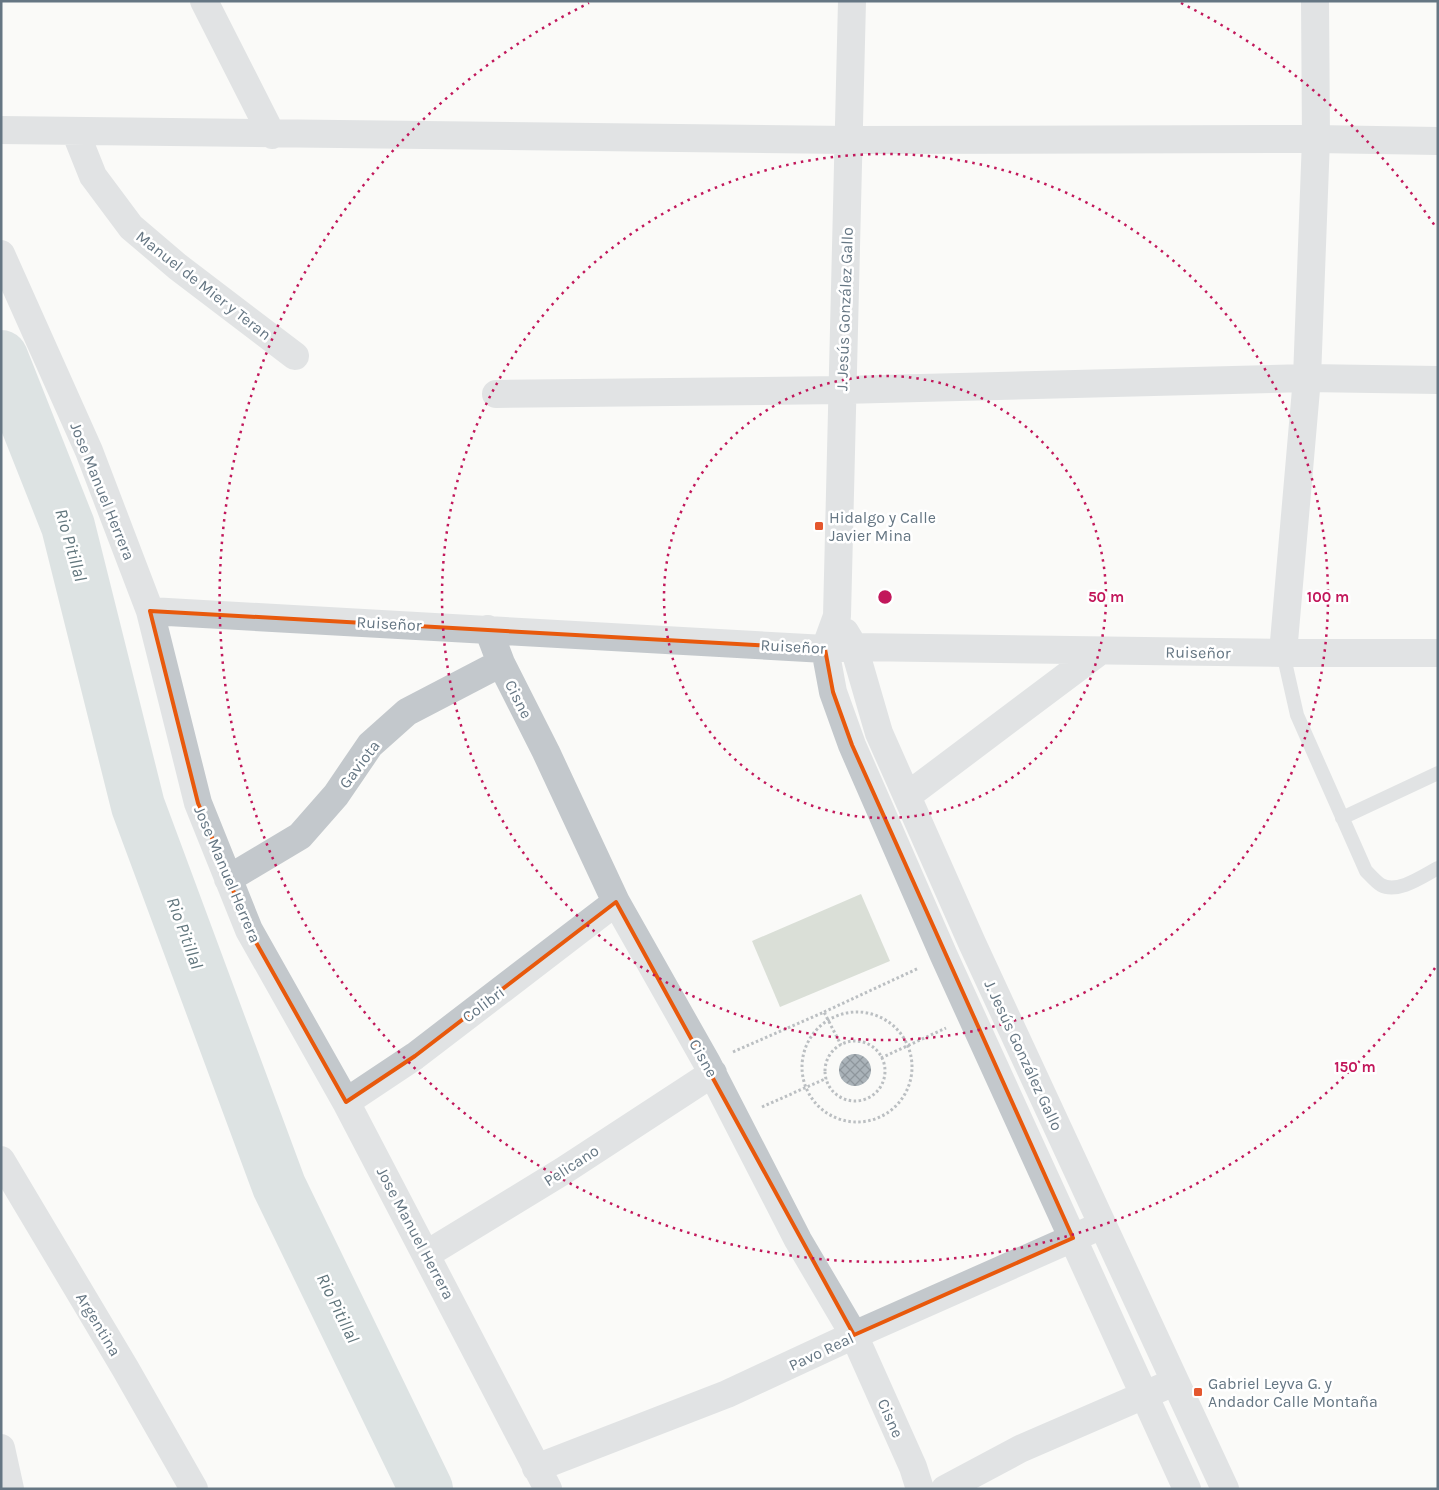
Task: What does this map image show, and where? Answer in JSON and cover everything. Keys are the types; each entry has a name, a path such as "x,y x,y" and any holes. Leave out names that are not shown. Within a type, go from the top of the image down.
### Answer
{"street":[{"path":"204,1 272,135"},
{"name":"J. Jesús González Gallo","path":"852,1 837,616 825,649 833,692 852,745 944,956 1187,1489"},
{"path":"1283,653 1307,378 1316,139 1315,1"},
{"path":"1,130 272,135 849,140 1316,139 1438,141"},
{"name":"Manuel de Mier y Teran","path":"76,132 93,176 131,227 178,268 294,356"},
{"name":"Jose Manuel Herrera","path":"1,254 89,451 150,611 198,803 249,930 346,1102 427,1254 542,1479"},
{"path":"496,394 842,390 1307,378 1438,380"},
{"name":"Ruiseñor","path":"150,611 825,649 854,647 1283,653 1438,653"},
{"name":"J. Jesús González Gallo","path":"837,616 854,647 879,733 1225,1489"},
{"name":"Cisne","path":"488,629 500,663 546,752 616,902 710,1068 798,1240 854,1335 913,1467 920,1489"},
{"path":"907,796 1100,651"},
{"name":"Gaviota","path":"228,879 300,836 336,795 370,745 407,712 500,663"},
{"name":"Colibri","path":"346,1102 415,1056 616,902"},
{"name":"Pelicano","path":"427,1254 563,1171 710,1068"},
{"name":"Argentina","path":"1,1160 126,1368 194,1489"},
{"name":"Pavo Real","path":"542,1479 854,1335 1103,1225"},
{"path":"944,1489 1020,1450 1176,1382"},
{"path":"1,1448 10,1489"}],"lane":[{"path":"1283,653 1297,715 1366,871 1382,886 1396,887 1408,884 1438,868"},
{"path":"1342,818 1438,773"}],"path":[{"path":"710,1068 944,956"},
{"path":"824,1012 841,1045"},
{"path":"846,1012 865,1012 883,1018 898,1030 909,1045 913,1062 909,1088 894,1109 880,1118 864,1123 846,1122 830,1116 815,1103 805,1087 802,1068 805,1049 814,1032 828,1020 846,1012"},
{"path":"881,1058 971,1016"},
{"path":"854,1041 864,1042 873,1047 881,1058 885,1072 882,1082 870,1097 851,1100 841,1097 834,1091 827,1078 826,1064 830,1054 841,1045 854,1041"},
{"path":"736,1119 827,1078"}],"highlighted area":[{"path":"150,611 825,649 833,692 852,745 1073,1238 854,1335 616,902 415,1056 346,1102 249,930 198,803"}],"shaded area":[{"path":"861,894 890,961 780,1007 752,941"}],"building":[{"path":"855,1054 867,1058 871,1070 867,1082 855,1086 843,1082 839,1070 843,1058"}],"waterway":[{"name":"Rio Pitillal","path":"1,357 68,526 138,806 279,1186 426,1489"}],"place":[{"name":"Hidalgo y Calle Javier Mina","path":"819,526"},
{"name":"Gabriel Leyva G. y Andador Calle Montaña","path":"1198,1392"}]}
